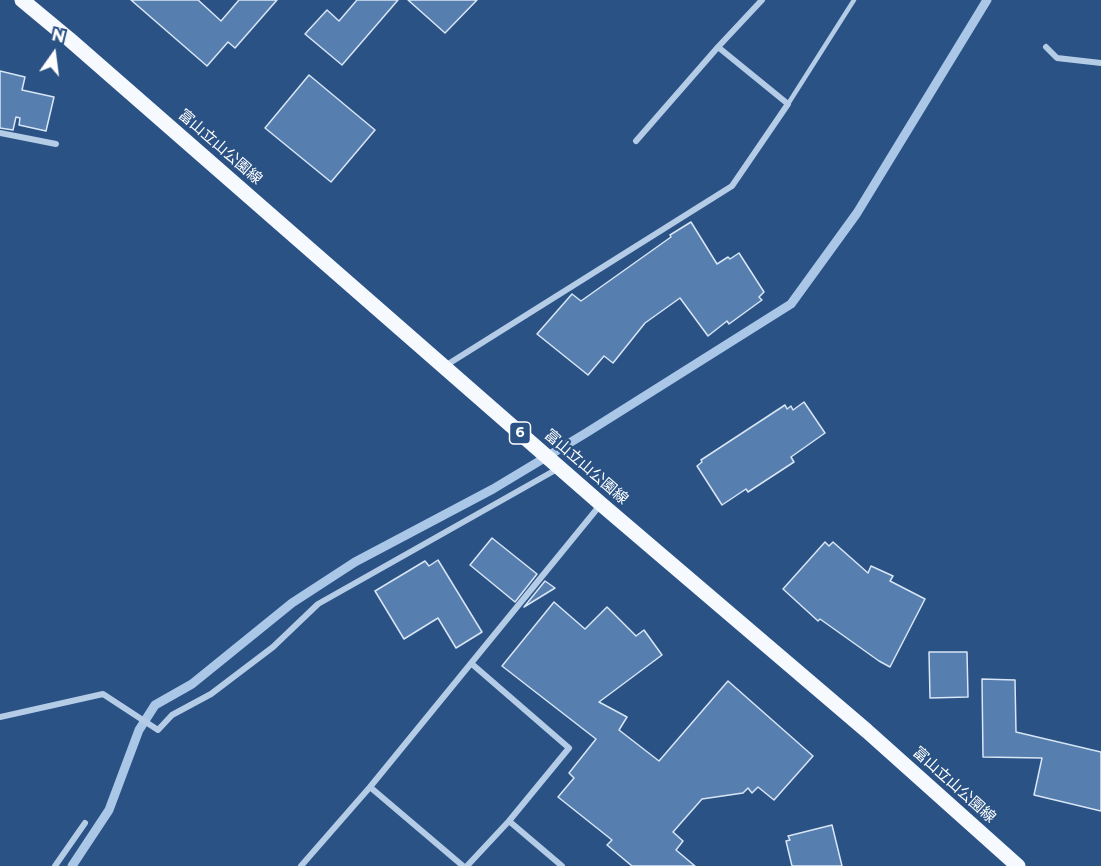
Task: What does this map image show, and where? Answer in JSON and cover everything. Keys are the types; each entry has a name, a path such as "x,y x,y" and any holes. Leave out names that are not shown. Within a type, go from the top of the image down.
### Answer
{"main road":[{"name":"富山立山公園線","path":"22,0 601,504 867,731 1018,866"}],"street":[{"path":"636,141 762,0"},
{"path":"444,366 732,186 788,104 718,47"},
{"path":"1046,47 1057,58 1101,63"},
{"path":"0,133 56,144"},
{"path":"0,717 103,694 158,730 172,715 211,694 273,647 318,604 560,467"},
{"path":"301,866 472,664 601,504"},
{"path":"370,786 465,866 509,821 569,748 472,664"},
{"path":"509,821 562,866"},
{"path":"55,866 85,823"}],"lane":[{"path":"788,104 854,0"}],"building":[{"path":"131,0 198,0 221,21 239,0 277,0 235,48 228,42 207,66"},
{"path":"357,0 398,0 342,65 305,34 327,10 339,21"},
{"path":"408,0 477,0 445,33"},
{"path":"0,71 25,77 22,90 54,97 46,131 19,125 20,118 16,117 13,130 0,128"},
{"path":"309,75 375,130 331,182 265,128"},
{"path":"691,222 717,264 739,253 764,292 759,297 762,300 729,324 727,321 708,336 680,298 645,323 613,363 604,356 588,375 537,334 572,294 581,301"},
{"path":"804,402 825,433 791,457 794,462 748,492 746,489 722,505 697,466 702,462 701,460 785,405 787,409 791,406 793,410"},
{"path":"492,538 537,574 515,602 470,565"},
{"path":"825,542 829,546 833,542 868,573 871,566 893,576 890,581 925,599 890,667 820,619 818,621 783,589"},
{"path":"438,560 482,632 456,648 438,618 404,639 375,591 425,561 429,566"},
{"path":"545,581 555,588 524,607"},
{"path":"554,602 585,629 607,607 636,636 644,630 662,655 599,702 627,717 619,730 659,761 728,681 813,756 774,800 758,787 752,793 748,788 743,793 702,799 673,832 683,841 676,850 695,866 632,866 607,845 612,840 558,797 574,778 569,773 596,739 502,666"},
{"path":"929,652 967,652 968,697 930,698"},
{"path":"982,679 1015,680 1016,732 1101,752 1101,811 1034,795 1042,758 983,757"},
{"path":"832,825 842,866 792,866 786,841 790,840 788,836"}],"waterway":[{"path":"72,866 109,810 139,730 155,705 192,684 292,603 355,562 493,489 791,304 857,213 987,0"}]}
